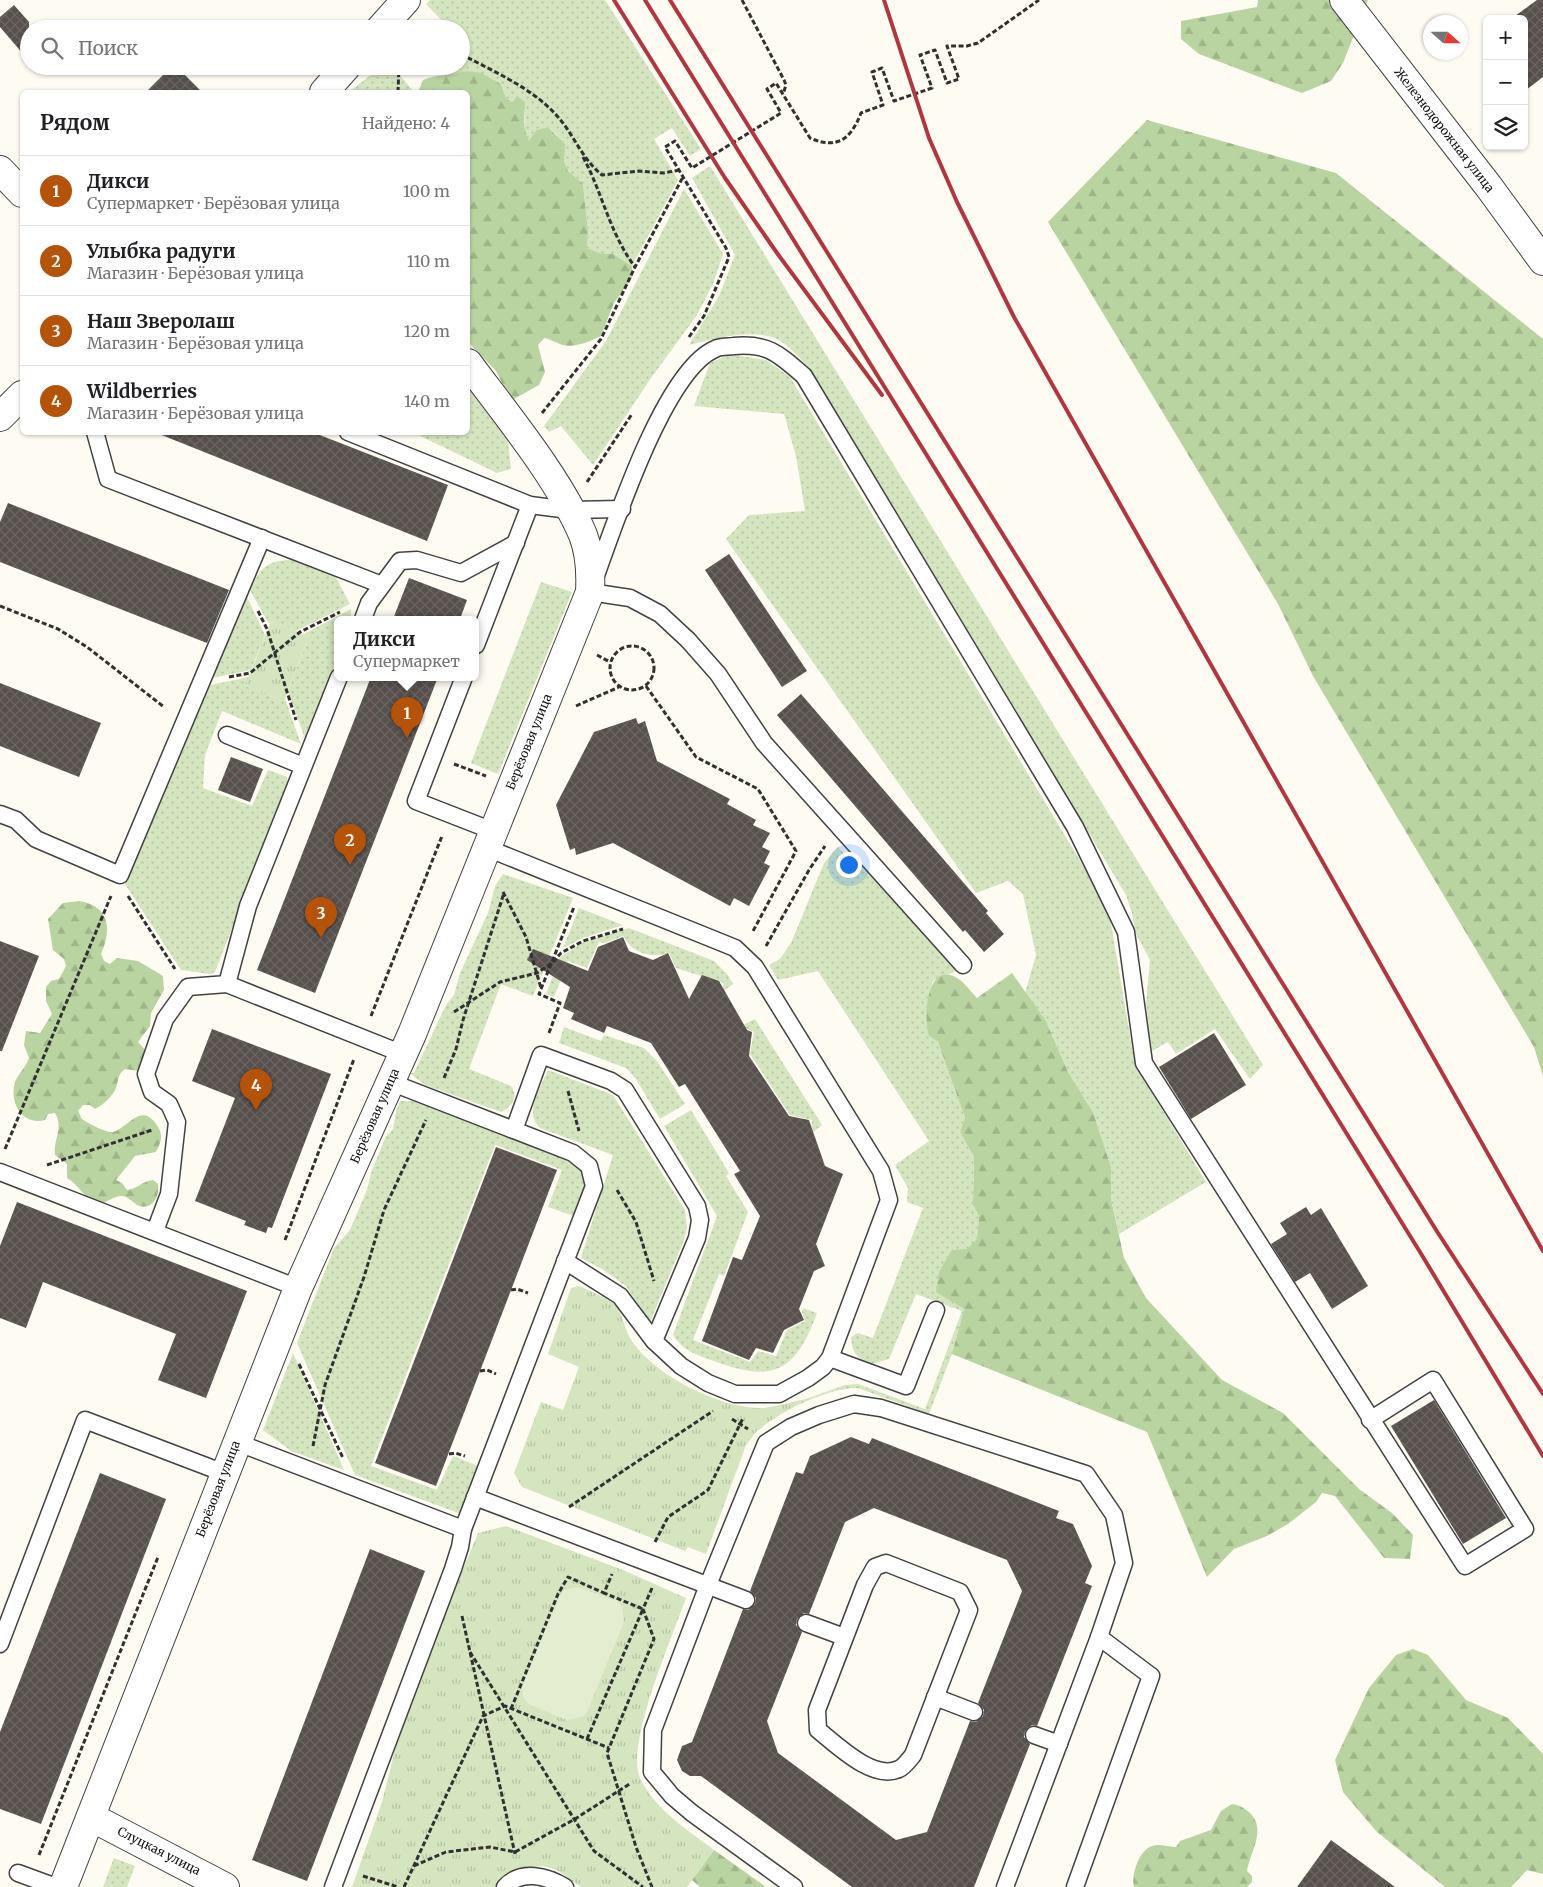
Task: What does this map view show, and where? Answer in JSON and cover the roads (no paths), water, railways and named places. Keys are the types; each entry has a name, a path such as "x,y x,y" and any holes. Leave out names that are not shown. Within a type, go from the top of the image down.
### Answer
{"street":[{"path":"388,20 406,0"},
{"name":"Железнодорожная улица","path":"1344,0 1489,187 1543,261"},
{"path":"326,90 339,75"},
{"path":"0,170 20,191"},
{"name":"Берёзовая улица","path":"63,1887 298,1288 494,845 590,592 588,556 583,535 520,433 470,366"},
{"path":"0,417 20,397"},
{"name":"Слуцкая улица","path":"91,1817 225,1887"}],"lane":[{"path":"963,965 764,743 718,674 688,640 660,614 630,598 590,592 649,436 687,371 716,348 755,344 782,356 804,376 1075,827 1126,932 1144,1064 1370,1420 1465,1566 1525,1529 1433,1380 1370,1420"},
{"path":"96,435 108,479 382,585"},
{"path":"356,435 530,504 569,510 622,509"},
{"path":"479,637 530,504"},
{"path":"0,814 16,820 36,839 120,875 186,724 262,538"},
{"path":"363,616 369,603 400,561 417,560 461,573 516,542"},
{"path":"227,984 248,906 337,681"},
{"path":"462,681 416,801 494,845 582,886 735,948 755,967 881,1171 889,1200 830,1358 823,1367 808,1378 779,1394 735,1394 708,1383 681,1366 654,1341 620,1296 565,1261"},
{"path":"227,735 306,760"},
{"path":"155,1231 169,1194 177,1122 169,1104 152,1092 146,1074 166,1019 188,987 227,984 403,1054"},
{"path":"514,1130 541,1055 611,1081 625,1090 635,1103 697,1206 700,1220 697,1238 654,1341"},
{"path":"333,1887 453,1569 460,1547 463,1528 594,1186 589,1166 573,1153 390,1082"},
{"path":"6,1174 298,1288"},
{"path":"830,1358 906,1386 936,1310"},
{"path":"794,1887 692,1813 672,1796 652,1772 653,1730 708,1584 766,1442 819,1415 854,1404 881,1408 1086,1474 1114,1515 1124,1562 1099,1638 1005,1887"},
{"path":"0,1644 85,1420 224,1473"},
{"path":"236,1442 463,1528"},
{"path":"476,1496 746,1600"},
{"path":"886,1563 960,1592 969,1610 935,1697 913,1756 900,1769 883,1772 868,1767 818,1730 817,1710 844,1637 874,1567 886,1563"},
{"path":"806,1623 844,1637"},
{"path":"1075,1887 1151,1676 1099,1638"},
{"path":"935,1697 974,1712"},
{"path":"1034,1735 1059,1744"},
{"path":"18,1873 56,1887"},
{"path":"505,1887 520,1877 540,1876 565,1887"}],"railway":[{"path":"614,0 725,178 777,253 882,395"},
{"path":"645,0 1420,1252 1543,1456"},
{"path":"670,0 1438,1233 1543,1394"},
{"path":"884,0 929,138 957,202 1014,317 1543,1251"}],"place":[{"name":"Дикси","path":"407,738"},
{"name":"Улыбка радуги","path":"350,865"},
{"name":"Наш Зверолаш","path":"321,938"},
{"name":"Wildberries","path":"256,1110"}]}
